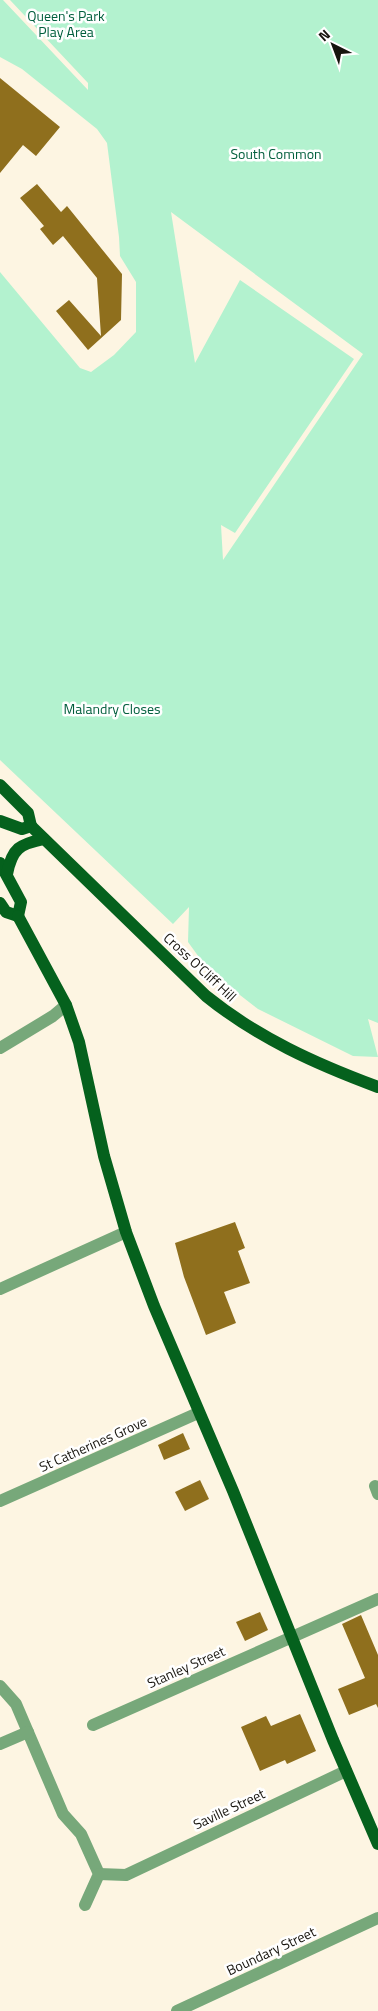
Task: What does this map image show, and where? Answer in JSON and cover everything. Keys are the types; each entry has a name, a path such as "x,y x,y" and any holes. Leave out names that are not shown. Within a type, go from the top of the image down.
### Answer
{"main road":[{"name":"Cross O'Cliff Hill","path":"0,785 28,813 31,826 206,996 228,1014 278,1045 328,1069 378,1087"},
{"path":"0,821 22,828 31,826"},
{"path":"44,839 26,843 18,848 3,868 21,902 18,916 66,1004 79,1042 104,1156 126,1232 154,1306 198,1413 233,1491 346,1771 378,1843"},
{"path":"0,903 6,912 18,916"}],"street":[{"path":"0,1048 53,1016 66,1004"},
{"path":"0,1289 126,1232"},
{"name":"St Catherines Grove","path":"0,1501 198,1413"},
{"name":"Stanley Street","path":"92,1724 378,1599"},
{"path":"0,1686 16,1704 63,1814 81,1834 99,1874 85,1905"},
{"path":"0,1744 28,1732"},
{"name":"Saville Street","path":"99,1874 126,1875 346,1771"},
{"name":"Boundary Street","path":"177,2011 378,1918"}],"green space":[{"path":"0,0 3,0 88,90 88,83 10,0 378,0 378,1023 368,1019 378,1057 353,1056 258,1009 209,971 188,942 189,907 173,924 0,760 0,272 80,368 91,372 114,355 136,332 136,282 120,256 107,143 97,129 22,69 0,57","holes":["171,212 363,354 223,560 221,525 235,533 354,359 240,280 195,363"]}],"building":[{"path":"0,78 60,127 36,156 23,145 0,173"},
{"path":"37,184 61,212 67,206 122,274 121,320 88,350 56,311 69,300 101,336 97,278 63,236 53,245 40,229 44,226 20,198"},
{"path":"235,1222 245,1248 238,1251 250,1283 224,1292 236,1323 206,1335 184,1277 175,1243"},
{"path":"183,1433 190,1449 164,1460 158,1445"},
{"path":"200,1480 209,1499 185,1511 175,1492"},
{"path":"260,1612 268,1630 245,1641 236,1622"},
{"path":"361,1615 378,1655 378,1708 376,1704 349,1715 338,1689 365,1678 342,1624"},
{"path":"300,1714 316,1751 287,1764 285,1760 260,1771 241,1727 266,1716 271,1726"}],"park label":[{"name":"Queen's Park Play Area","path":"66,24"},
{"name":"South Common","path":"276,154"},
{"name":"Malandry Closes","path":"112,709"}]}
